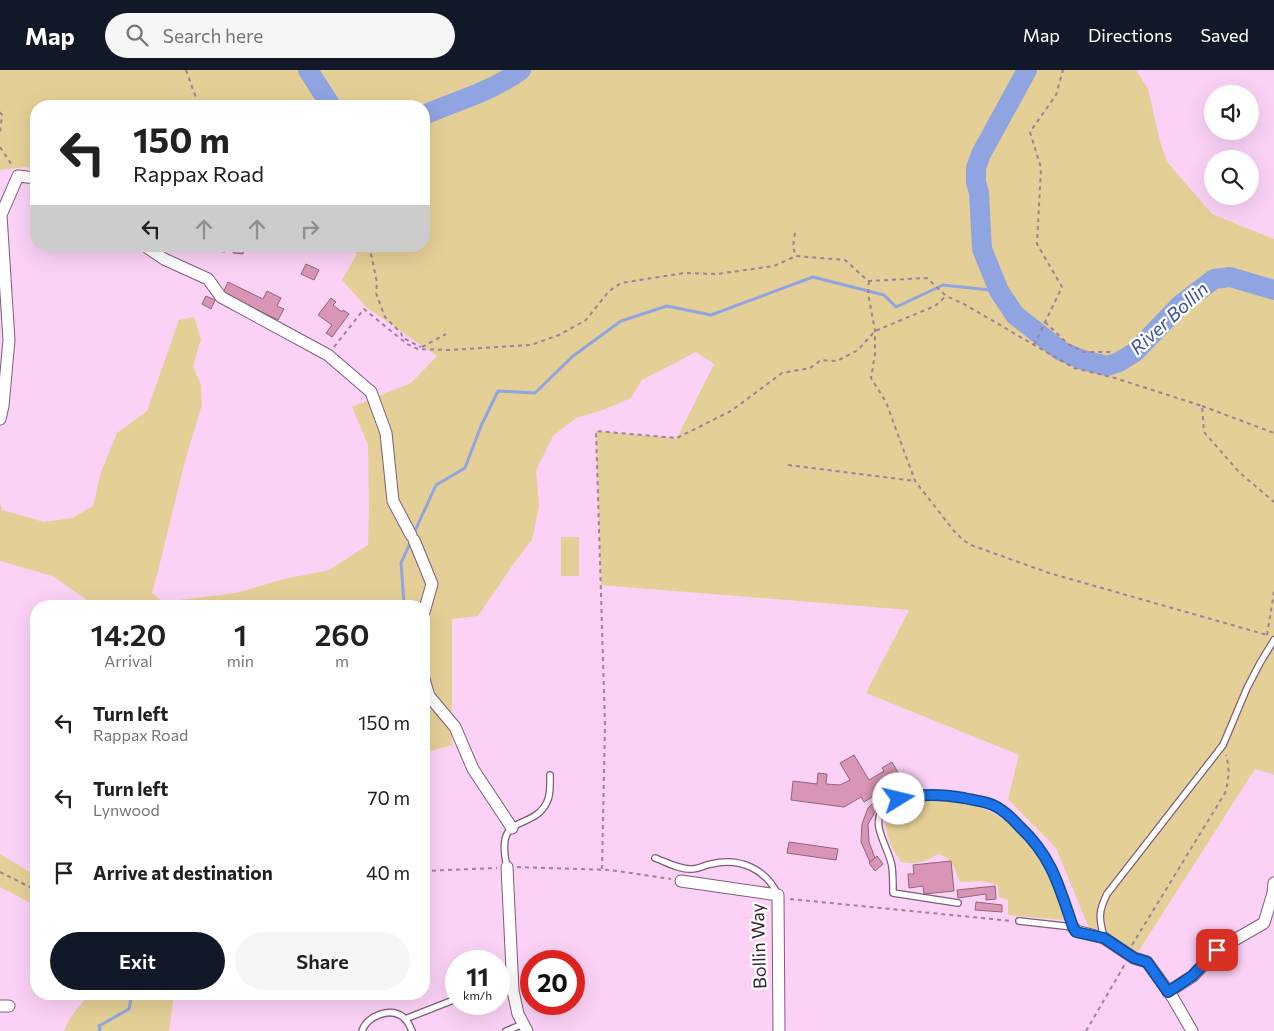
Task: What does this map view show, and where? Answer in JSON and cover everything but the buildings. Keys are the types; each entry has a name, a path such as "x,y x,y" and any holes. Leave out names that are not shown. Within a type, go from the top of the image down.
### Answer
{"street":[{"path":"0,419 3,406 9,340 1,215 18,176 30,177"},
{"path":"153,252 208,280 221,297 328,355 371,392 386,433 393,501 412,537 432,584 427,600"},
{"path":"430,698 455,727 472,769 512,828"},
{"path":"507,867 514,991 518,1014 525,1027"},
{"name":"Bollin Way","path":"681,881 778,896 778,1031"},
{"path":"1168,992 1192,976 1217,950 1264,923 1274,883"},
{"path":"1073,927 1076,932 1104,938 1128,954 1147,962 1192,1031"}],"lane":[{"path":"1104,938 1099,919 1101,907 1107,894 1223,746 1247,688 1274,638"},
{"path":"507,867 504,853 506,834 512,828 542,810 548,800 550,774"},
{"path":"958,903 893,893 892,866 879,820 881,812 888,805 911,796 935,794 992,805 1006,812 1041,850 1052,868 1073,927 1019,921"},
{"path":"655,858 685,869 723,862 746,864 756,868 768,878 778,896"},
{"path":"510,990 514,991"},
{"path":"405,1019 445,1003"},
{"path":"362,1031 368,1021 377,1016 392,1012 405,1019 412,1031"},
{"path":"506,1031 525,1027"}],"path":[{"path":"186,70 197,100"},
{"path":"1034,345 1062,287 1037,244 1041,168 1030,132 1056,95 1063,70"},
{"path":"0,112 2,115 0,132"},
{"path":"0,147 18,176"},
{"path":"795,233 792,247 796,256"},
{"path":"370,252 377,283 376,292 385,317 401,333 403,338 422,347"},
{"path":"328,355 364,310 406,344 418,349 448,350 531,345 559,335 586,320 610,291 621,283 684,273 717,274 774,266 796,256 845,260 868,281 868,293 875,331 875,354 871,378 886,402 915,481 954,532 963,540 971,545 1049,573 1274,638"},
{"path":"868,281 927,278 946,296 962,302 1074,368 1115,378 1202,406 1274,433"},
{"path":"602,869 605,725 596,431 677,438 731,411 782,373 810,368 821,360 837,361 844,358 858,350 875,331 935,306 946,296"},
{"path":"1045,322 1068,344 1084,352 1112,352"},
{"path":"418,349 446,334"},
{"path":"1202,406 1204,432 1239,472 1274,502"},
{"path":"788,465 915,481"},
{"path":"1267,635 1274,592"},
{"path":"1086,1031 1128,954 1225,793 1230,778 1229,766 1223,746"},
{"path":"430,871 507,867 602,869 681,881"},
{"path":"0,872 30,887"},
{"path":"778,896 1019,921"}],"shaded area":[{"path":"0,70 1136,70 1148,89 1161,145 1168,163 1212,214 1274,239 1274,775 1255,769 1138,952 1102,929 1089,928 1056,848 1008,799 1019,755 866,693 909,610 601,585 596,431 677,438 714,364 696,352 642,380 631,398 603,410 576,418 553,436 536,470 539,506 532,540 478,616 452,619 452,745 430,751 430,600 179,600 236,593 284,579 329,570 368,545 368,445 352,407 411,383 437,356 366,307 342,280 357,254 355,252 430,252 430,100 30,100 30,168 0,170"},
{"path":"194,317 201,339 193,366 201,385 202,405 185,461 152,593 161,600 87,600 52,576 0,561 0,501 2,510 44,522 72,518 93,506 101,472 117,433 147,411 179,320"},
{"path":"561,537 579,537 579,576 561,576"},
{"path":"932,798 977,806 1011,825 1021,834 1037,854 1050,876 1064,920 1008,915 1008,900 999,897 998,885 982,881 960,882 955,868 950,861 938,854 920,862 901,862 887,834 887,816 900,803 913,799"},
{"path":"0,854 30,872 30,903 0,887"},
{"path":"84,1000 173,1000 169,1031 64,1031 70,1018"}],"waterway":[{"name":"River Bollin","path":"308,70 327,100"},
{"name":"River Bollin","path":"430,113 499,84 521,70"},
{"name":"River Bollin","path":"1027,70 981,154 976,168 982,249 999,291 1015,315 1061,351 1083,360 1107,366 1119,362 1135,352 1180,305 1214,279 1230,277 1274,290"},
{"path":"414,533 436,485 465,468 481,426 498,391 535,393 573,356 621,321 667,306 711,315 813,277 884,295 896,307 943,285 999,291"},
{"path":"404,600 401,563 411,541"},
{"path":"100,1031 99,1026 129,1009 131,1000"}],"route":[{"path":"899,799 935,794 974,800 992,805 1006,812 1041,850 1052,868 1076,932 1104,938 1134,958 1147,962 1168,992 1192,976 1217,950"}]}
